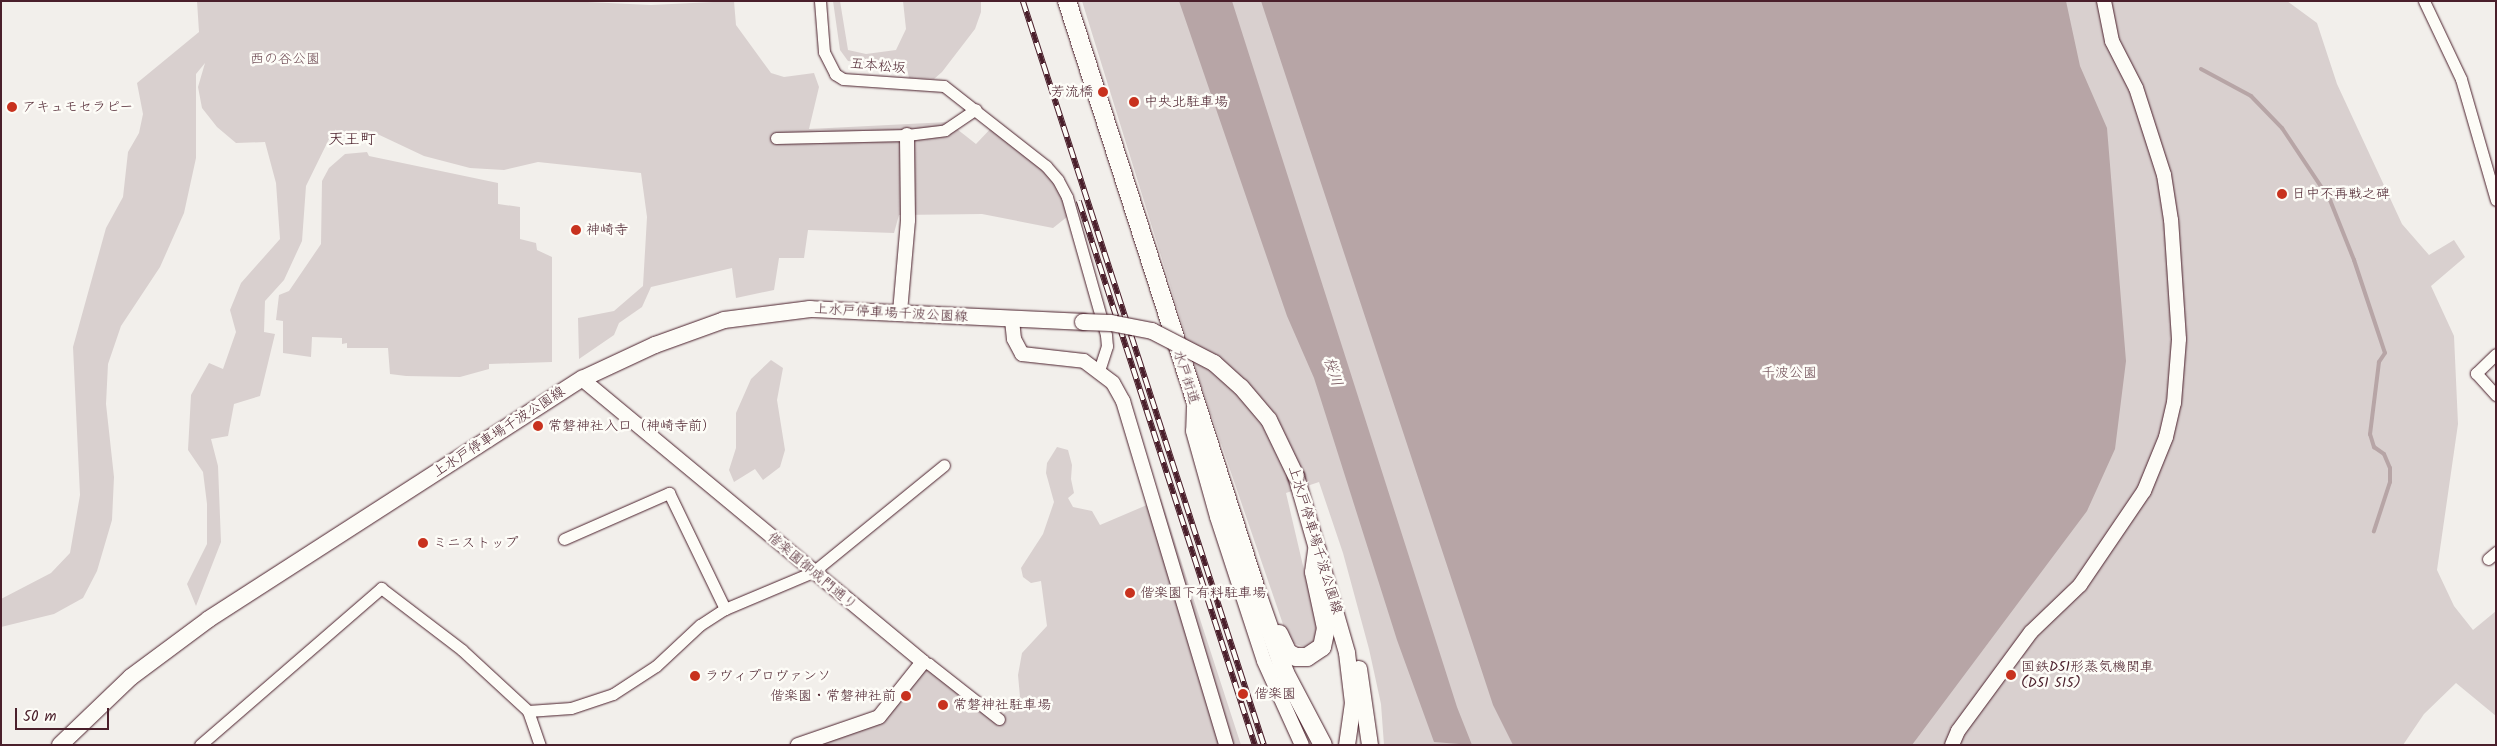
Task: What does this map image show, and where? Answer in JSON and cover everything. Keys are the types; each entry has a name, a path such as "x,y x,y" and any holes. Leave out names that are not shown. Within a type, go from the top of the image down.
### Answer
{"main road":[{"name":"水戸街道","path":"1067,1 1186,379 1259,599 1285,673 1323,745"},
{"name":"上水戸停車場千波公園線","path":"60,745 131,677 201,624 582,379 663,342 724,320 810,309 900,312 1012,320 1111,323 1152,332 1214,363 1240,387 1268,420 1296,476 1341,625 1353,703 1346,745"},
{"path":"1259,599 1272,616 1288,653 1296,657 1316,653 1322,647 1326,628 1314,572 1317,550"},
{"path":"1341,625 1356,658 1367,708 1370,745"}],"street":[{"name":"五本松坂","path":"820,1 828,67 843,79 944,86 976,109"},
{"path":"1952,745 1958,731 2031,632 2080,585 2144,491 2166,437 2174,403 2178,339 2171,220 2164,175 2136,88 2112,41 2104,1"},
{"path":"2424,1 2461,79 2496,200"},
{"path":"776,138 907,135 945,130 976,109 1046,166 1067,197 1106,335 1107,346 1099,370"},
{"path":"900,312 908,220 907,135"},
{"path":"1012,320 1014,339 1022,354 1069,357 1099,370 1113,383 1123,401 1226,745"},
{"path":"2496,354 2476,373 2496,395"},
{"name":"偕楽園御成門通り","path":"582,379 923,662"},
{"path":"1194,402 1193,431 1217,516 1264,661 1302,745"},
{"path":"528,711 571,708 613,694 656,666 700,625 725,609 813,572 944,464"},
{"path":"564,538 669,493 725,609"},
{"path":"200,745 382,588 462,650 528,711 540,745"},
{"path":"798,745 879,717 923,662 930,664 999,719"}],"green space":[{"name":"西の谷公園","path":"197,1 566,1 651,5 734,1 736,25 771,73 784,77 814,73 819,87 809,129 948,122 976,144 995,124 1046,166 1072,213 1053,228 982,214 899,215 894,233 808,230 804,258 779,258 774,290 736,298 732,268 651,287 642,307 619,323 614,335 579,359 578,318 614,311 643,286 647,217 641,173 538,162 504,170 470,168 424,156 371,131 329,139 306,186 302,241 284,280 265,301 264,332 275,334 260,396 234,404 228,436 211,439 218,466 221,542 196,606 187,584 207,544 207,504 203,472 188,450 191,395 209,363 223,369 236,332 230,310 241,283 280,239 276,183 265,142 236,143 217,127 202,108 198,87 205,63 196,74 196,158 184,213 160,267 121,326 108,364 106,404 114,477 112,520 97,571 83,598 54,614 1,627 1,599 51,573 70,553 80,495 73,347 106,228 123,197 128,152 139,133 143,114 137,83 199,32"},
{"path":"833,1 840,1 848,50 866,54 896,50 906,29 903,1 981,1 981,12 975,29 942,72 934,79 909,78 907,68 848,61 840,50"},
{"name":"千波公園","path":"1082,1 2287,1 2317,23 2337,84 2402,224 2429,255 2454,240 2465,257 2431,286 2454,336 2458,424 2437,570 2454,606 2473,630 2496,611 2496,716 2456,683 2424,714 2403,745 1384,745 1381,704 1369,649 1343,553 1319,482 1286,493 1318,630 1312,644 1305,647 1292,643 1286,633 1201,385"},
{"path":"367,152 369,156 498,183 498,204 520,207 520,239 536,243 537,250 552,257 552,362 489,364 489,369 460,377 406,376 390,374 388,348 347,348 347,343 342,344 342,338 312,337 311,357 283,353 283,321 276,320 279,295 289,291 321,244 322,181 329,168 345,154"},
{"path":"771,360 783,368 777,400 785,450 780,467 763,480 755,469 734,482 729,470 736,448 736,413 751,379"},
{"name":"偕楽園","path":"1057,447 1068,450 1072,465 1071,479 1074,493 1068,498 1073,507 1092,511 1100,525 1161,499 1241,745 809,745 880,719 924,664 998,720 1020,697 1018,675 1022,653 1047,626 1041,581 1031,583 1023,577 1021,568 1043,534 1054,502 1046,473 1047,463"}],"water":[{"name":"桜川","path":"1179,1 1232,1 1457,707 1472,745 1434,742 1397,640 1314,378 1287,316"},
{"path":"1261,1 2066,1 2080,66 2107,128 2126,361 2115,449 2087,511 1912,745 1513,745 1493,705"}],"waterway":[{"path":"2201,69 2251,96 2282,128 2330,200 2354,260 2385,353 2379,362 2370,434 2374,447 2384,454 2390,468 2390,482 2374,531"}],"railway":[{"path":"1023,1 1264,745"},
{"path":"1079,201 1255,745"}],"place":[{"name":"芳流橋","path":"1103,92"},
{"name":"中央北駐車場","path":"1134,102"},
{"name":"アキュモセラピー","path":"12,107"},
{"name":"日中不再戦之碑","path":"2282,194"},
{"name":"神崎寺","path":"576,230"},
{"name":"常磐神社入口（神崎寺前）","path":"538,426"},
{"name":"ミニストップ","path":"423,543"},
{"name":"偕楽園下有料駐車場","path":"1130,593"},
{"name":"国鉄D51形蒸気機関車 (D51 515)","path":"2011,675"},
{"name":"ラヴィプロヴァンソ","path":"695,676"},
{"name":"偕楽園","path":"1243,694"},
{"name":"偕楽園・常磐神社前","path":"906,696"},
{"name":"常磐神社駐車場","path":"943,705"}],"district":[{"name":"天王町","path":"352,140"}]}
